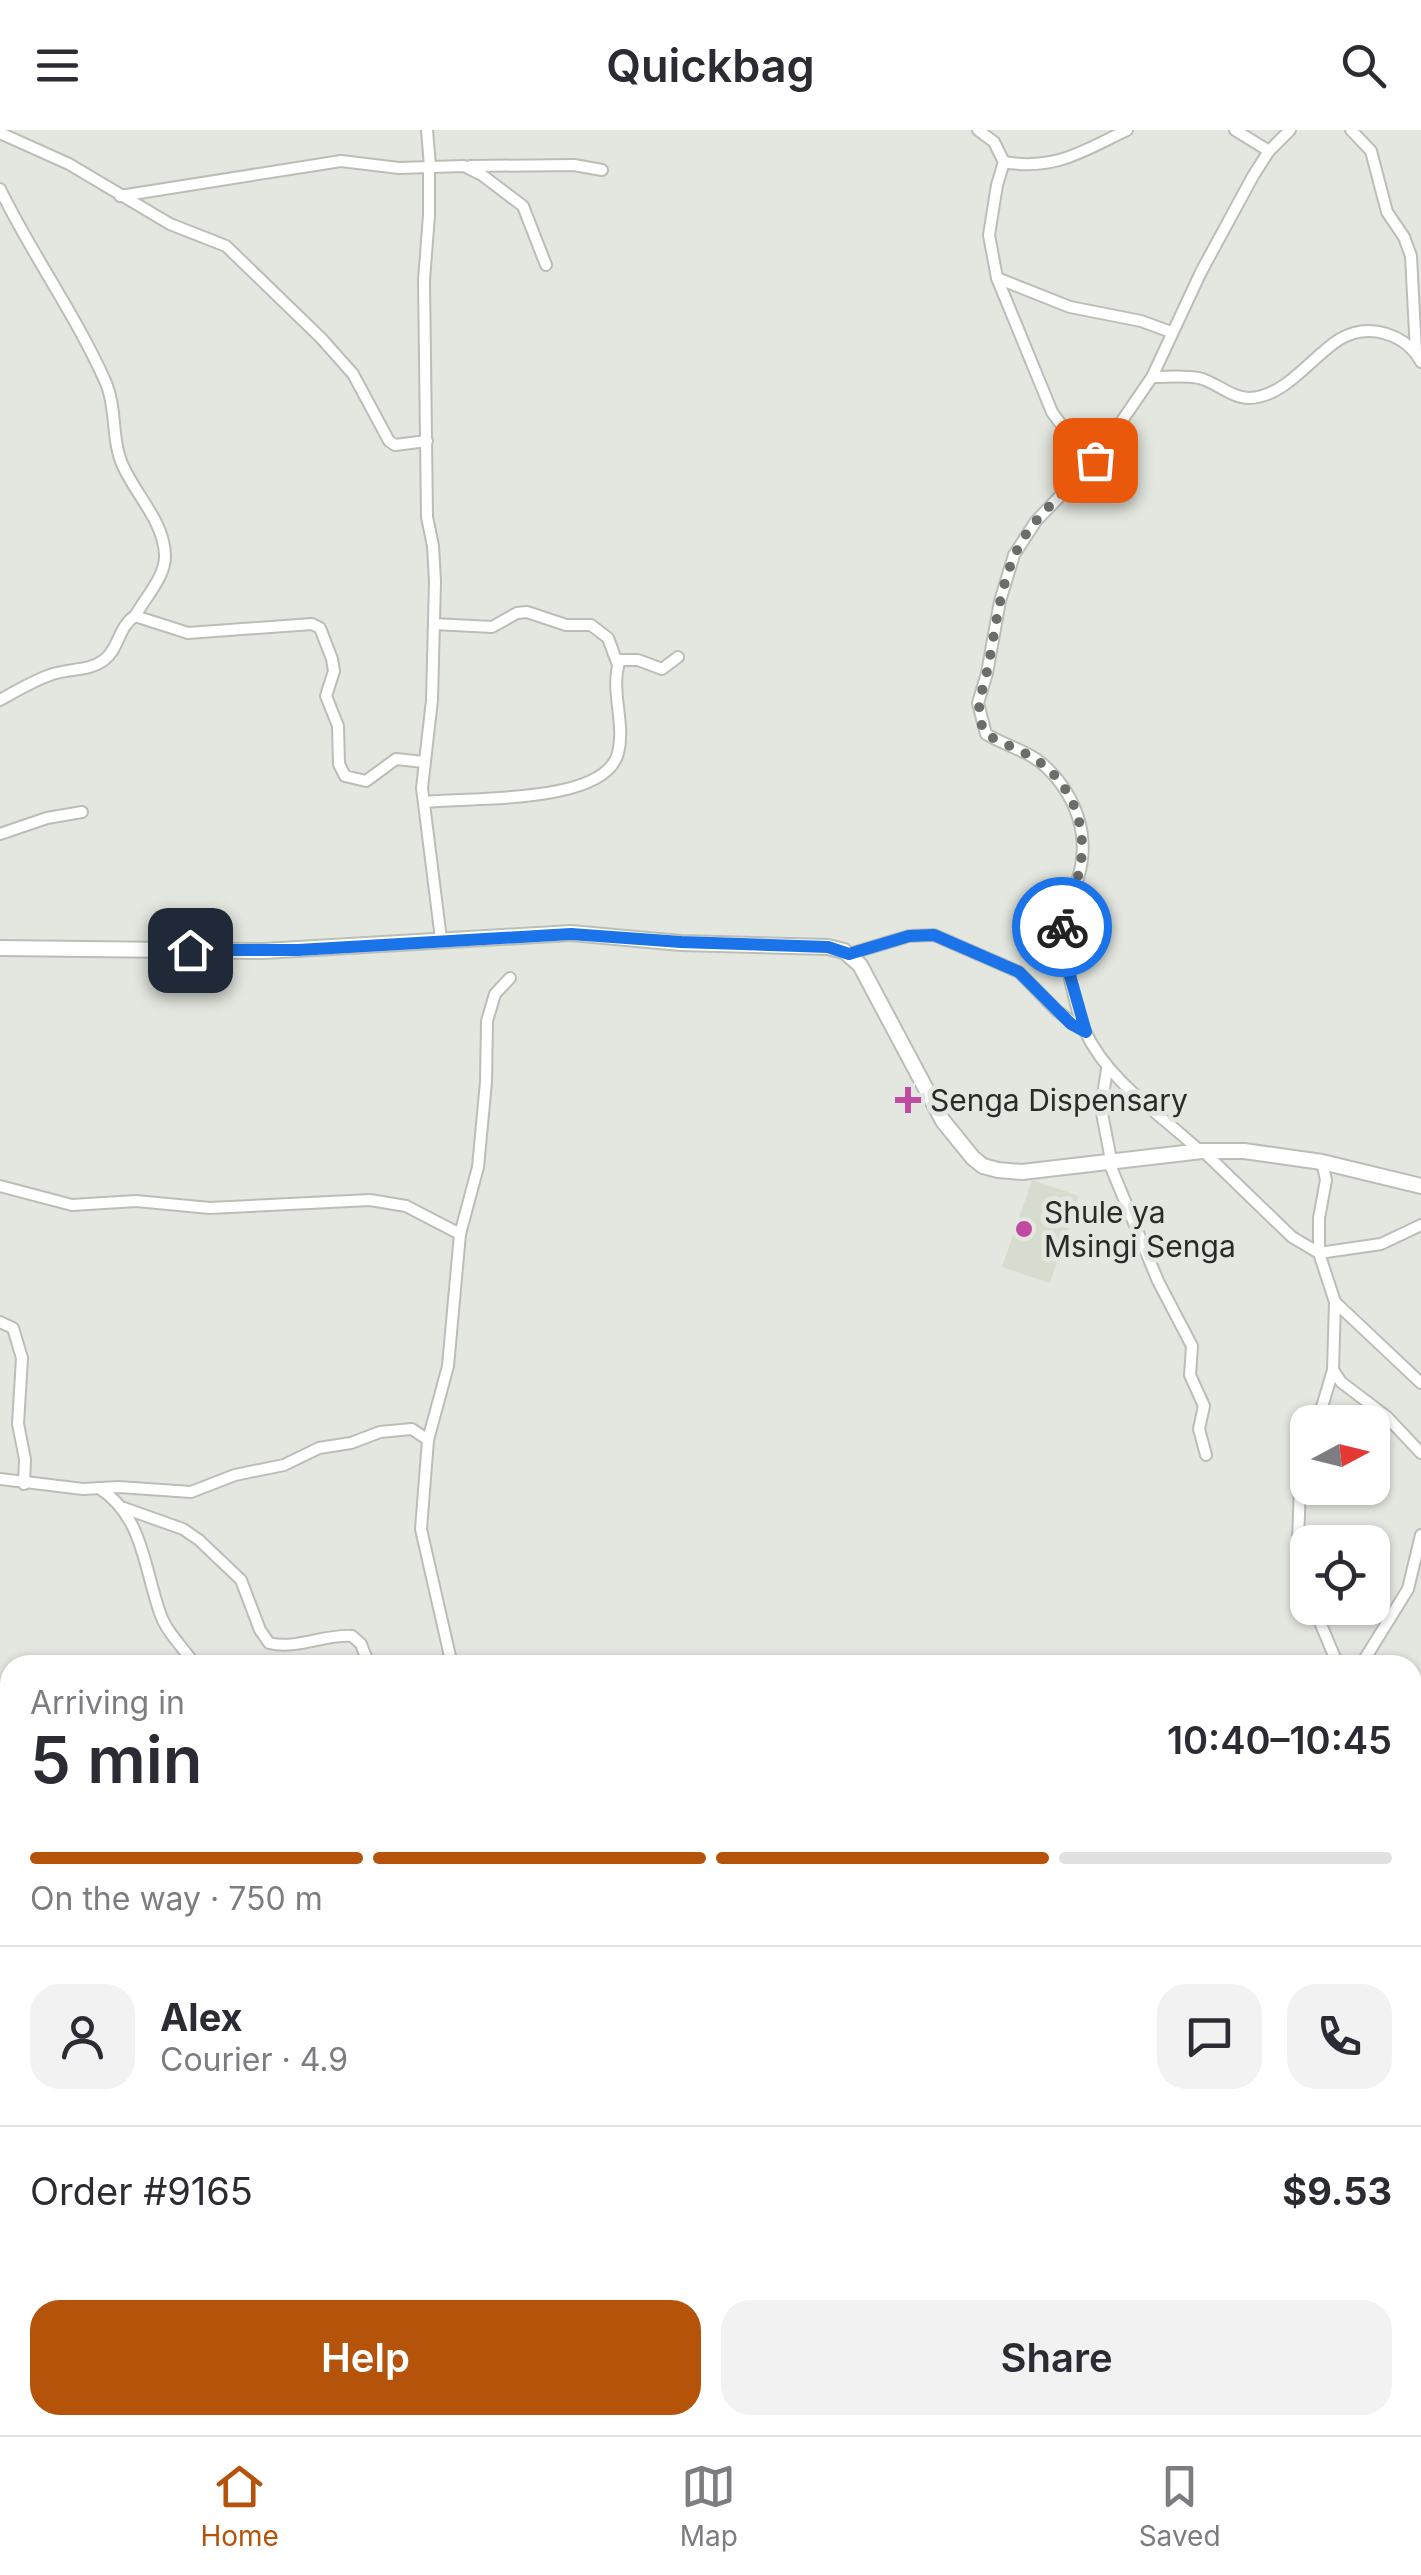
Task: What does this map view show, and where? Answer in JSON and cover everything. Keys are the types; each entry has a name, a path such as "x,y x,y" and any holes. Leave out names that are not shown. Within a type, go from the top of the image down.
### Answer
{"street":[{"path":"426,130 430,165 424,280 427,518 434,553 434,624 424,802 441,940"},
{"path":"978,130 994,142 1004,162 989,235 996,278 1052,412 1090,466"},
{"path":"1004,162 1054,164 1127,130"},
{"path":"1235,130 1268,151"},
{"path":"1290,130 1268,151 1171,332 1152,377 1090,466 1036,520 1014,556 978,703 986,734 1047,768 1080,816 1081,862 1062,929 1065,958 1086,1032 1107,1069 1292,1237 1319,1254 1381,1244 1421,1225"},
{"path":"1352,130 1371,151 1387,212 1411,256 1418,357"},
{"path":"0,133 69,164 170,224 226,246 354,374 389,441 399,445 427,441"},
{"path":"120,196 340,160 399,168 574,165 602,170"},
{"path":"464,166 523,206 546,265"},
{"path":"0,189 30,250 51,277 86,340 108,390 121,462 162,539 164,566 103,661 48,675 0,700"},
{"path":"996,278 1070,307 1141,321 1171,332"},
{"path":"1152,377 1198,378 1249,398 1269,392 1340,339 1350,336 1386,332 1418,357"},
{"path":"424,802 539,794 600,779 613,767 620,747 618,666 608,638 591,626 566,625 526,612 492,628 434,624"},
{"path":"135,616 188,633 312,624 320,628 332,659 334,671 326,696 338,726 339,764 346,776 366,781 396,759 424,762"},
{"path":"618,666 620,660 631,658 662,669 678,657"},
{"path":"0,834 47,818 82,812"},
{"path":"0,948 264,952 441,940 613,935 681,942 828,947 849,954 860,965 942,1120 983,1166 1012,1172 1201,1151 1244,1151 1322,1162 1421,1186"},
{"path":"849,954 909,936 934,935 1019,972 1071,1024 1086,1032"},
{"path":"450,1655 421,1529 428,1440 448,1366 460,1234 478,1167 487,1021 495,994 510,978"},
{"path":"1107,1069 1101,1108 1110,1160 1158,1281 1192,1346 1190,1376 1204,1406 1199,1429 1206,1454"},
{"path":"1322,1162 1326,1180 1319,1218 1319,1254 1336,1302 1333,1370 1323,1405"},
{"path":"0,1186 72,1204 136,1201 210,1208 370,1200 406,1206 460,1234"},
{"path":"1336,1302 1421,1383"},
{"path":"0,1322 13,1328 22,1358 18,1424 24,1484"},
{"path":"1333,1370 1421,1453"},
{"path":"0,1479 24,1484 191,1492 235,1475 284,1465 319,1448 351,1443 380,1432 412,1430 428,1440"},
{"path":"98,1488 124,1508 183,1529 200,1540 241,1580 269,1642 290,1645 316,1638 352,1636 365,1655"},
{"path":"124,1508 143,1552 164,1622 188,1655"},
{"path":"1366,1655 1408,1589 1421,1535"},
{"path":"1321,1625 1334,1655"}],"shaded area":[{"path":"1032,1180 1079,1196 1050,1283 1002,1267"}],"way so far":[{"path":"1062,927 1081,862 1080,816 1047,768 986,734 978,703 1014,556 1036,520 1095,460"}],"place":[{"name":"Senga Dispensary","path":"908,1100"},
{"name":"Shule ya Msingi Senga","path":"1024,1229"}],"route":[{"path":"190,950 264,952 607,934 681,942 828,947 849,954 924,934 1011,967 1071,1024 1086,1032 1065,958 1062,927"}]}
